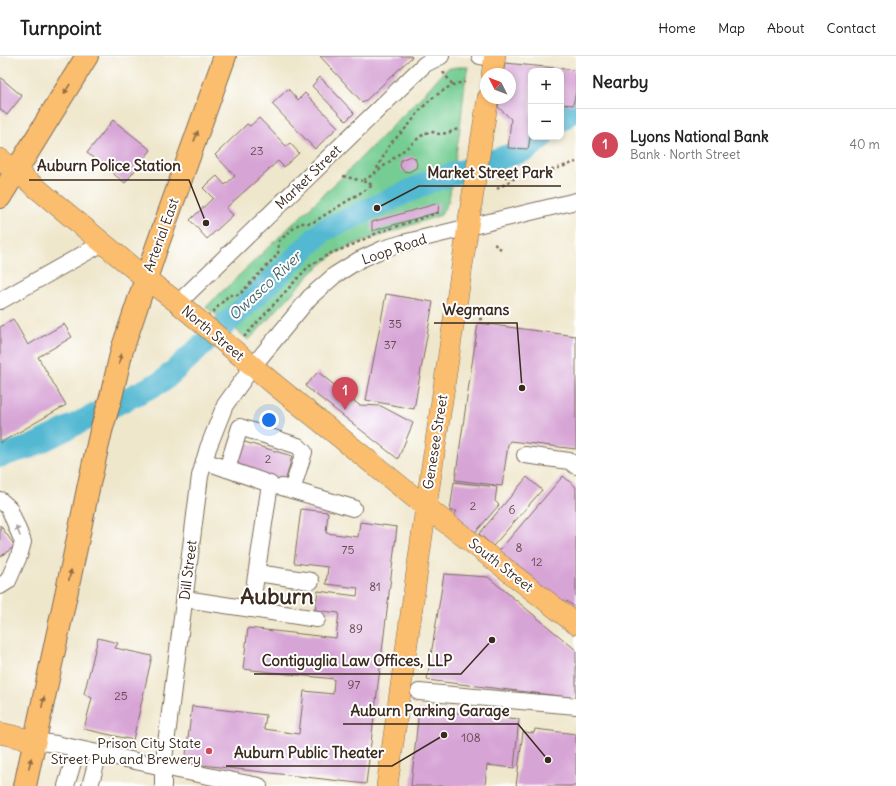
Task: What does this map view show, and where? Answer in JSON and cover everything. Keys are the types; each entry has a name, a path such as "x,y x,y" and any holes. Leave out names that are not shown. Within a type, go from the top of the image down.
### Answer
{"highway":[{"path":"0,197 8,165 87,56"},
{"name":"Arterial East","path":"25,786 90,480 122,350 145,278 225,56"}],"main road":[{"name":"Genesee Street","path":"387,786 426,507 487,104"},
{"name":"North Street","path":"8,165 145,278 178,303 210,319 233,349 426,507"},
{"name":"South Street","path":"426,507 576,624"},
{"path":"0,733 35,741"}],"street":[{"name":"Market Street","path":"178,303 425,64 441,56"},
{"name":"Loop Road","path":"253,366 310,297 335,275 358,260 383,249 403,243 576,201"},
{"path":"0,301 103,243"},
{"name":"Dill Street","path":"163,786 163,767 200,476 208,448 225,405 253,366"},
{"path":"220,417 240,427 298,446 304,452 292,490"},
{"path":"227,469 240,427"},
{"path":"525,455 570,461 576,466"},
{"path":"204,461 270,484 353,508"},
{"path":"251,610 270,484"},
{"path":"0,500 9,508 23,542 19,556 8,581 0,586"},
{"path":"257,573 311,581"},
{"path":"185,599 317,619"},
{"path":"419,692 576,706"},
{"path":"35,741 77,748 259,786"},
{"path":"66,786 77,748"},
{"path":"90,786 99,753"}],"path":[{"path":"443,72 453,85"},
{"path":"374,174 390,144 422,109 432,99 453,85 465,82"},
{"path":"362,181 374,174 425,133 448,133 460,128"},
{"path":"498,177 515,177 555,169 576,162"},
{"path":"210,319 230,295 239,295 278,254 279,241 300,223 312,223 373,185 343,176"},
{"path":"497,189 515,177"},
{"path":"494,244 500,249"},
{"path":"480,319 485,320"}],"green space":[{"path":"468,67 449,200 441,215 350,246 336,253 312,272 249,340 206,307 343,176 422,96 446,69"}],"building":[{"path":"320,56 411,56 412,57 363,103"},
{"path":"505,63 556,68 528,68 528,140 530,140 528,149 508,148 511,119 498,107 499,104 516,104 516,68 504,68"},
{"path":"564,69 576,70 576,91 573,105 564,104"},
{"path":"0,77 22,96 7,115 0,109"},
{"path":"320,77 354,113 346,121 312,86"},
{"path":"288,89 298,100 305,93 338,127 315,149 272,104"},
{"path":"259,118 286,146 290,143 299,153 284,167 278,161 226,208 233,215 207,239 190,220 213,198 203,188 217,176 225,185 235,176 215,155 247,124 250,126"},
{"path":"113,120 151,150 125,183 87,153"},
{"path":"410,156 415,158 417,164 416,168 409,172 403,171 400,166 401,160"},
{"path":"439,203 438,212 372,231 372,222"},
{"path":"386,294 433,302 414,409 366,400"},
{"path":"13,319 28,345 64,324 72,337 38,357 66,405 0,443 0,327"},
{"path":"478,323 576,336 576,449 510,441 508,445 502,486 455,480"},
{"path":"318,372 359,405 381,406 413,423 398,459 305,386"},
{"path":"241,441 292,456 285,483 233,468"},
{"path":"563,476 576,487 576,608 567,601 562,607 498,552"},
{"path":"527,477 542,490 493,546 479,534"},
{"path":"454,482 497,487 495,501 499,505 474,534 453,516 457,511 450,511"},
{"path":"301,509 328,512 326,533 358,537 360,522 397,527 366,784 185,763 192,706 266,715 264,729 299,734 304,691 333,694 334,679 243,669 248,628 336,638 339,613 315,610 318,591 357,596 358,588 326,584 328,567 294,563"},
{"path":"0,525 15,546 0,557"},
{"path":"444,574 488,577 576,650 576,698 427,680"},
{"path":"98,638 118,643 115,648 152,656 133,740 84,729 92,698 84,694"},
{"path":"419,709 519,719 514,768 487,765 485,786 411,786"},
{"path":"535,729 576,734 576,786 516,786 523,732 534,733"}],"waterway":[{"name":"Owasco River","path":"564,117 576,107"},
{"name":"Owasco River","path":"0,456 30,447 163,381 243,308 324,230 429,182 528,149 538,140"}],"place":[{"name":"Market Street Park","path":"377,208"},
{"name":"Auburn Police Station","path":"206,223"},
{"name":"Wegmans","path":"522,388"},
{"name":"Lyons National Bank","path":"345,410"},
{"name":"Contiguglia Law Offices, LLP","path":"492,640"},
{"name":"Auburn Public Theater","path":"444,735"},
{"name":"Prison City State Street Pub and Brewery","path":"209,751"},
{"name":"Auburn Parking Garage","path":"548,760"}],"district":[{"name":"Auburn","path":"277,596"}]}
